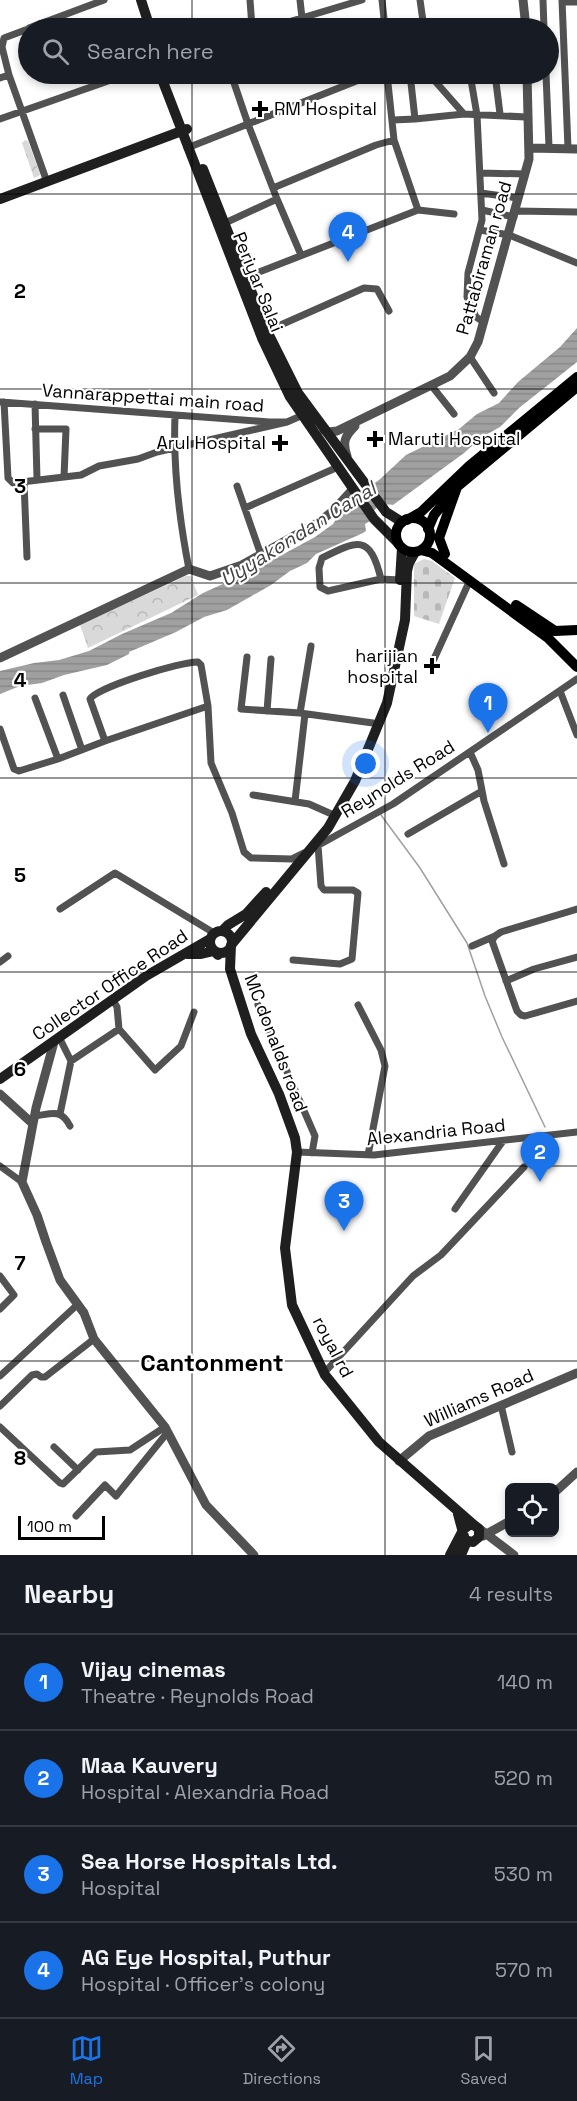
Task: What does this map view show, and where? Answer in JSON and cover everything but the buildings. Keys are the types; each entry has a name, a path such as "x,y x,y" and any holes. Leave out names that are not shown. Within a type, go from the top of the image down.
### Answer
{"main road":[{"path":"134,0 140,18"},
{"path":"141,0 147,18"},
{"name":"Periyar Salai","path":"164,84 243,279 298,393 386,512 405,521"},
{"name":"Periyar Salai","path":"170,84 184,130"},
{"path":"0,199 184,130"},
{"name":"Periyar Salai","path":"190,146 225,223 274,367 290,398 374,519 400,546"},
{"path":"187,954 214,951 222,953 230,949 250,916 292,860 334,814 373,723 394,643 398,620 400,580 400,546 396,534 405,521 421,512 457,477 577,377"},
{"path":"250,916 313,848 355,781 387,703 405,620 407,571 416,553 425,546 434,515 457,487 577,387"},
{"path":"445,554 439,538 457,487"},
{"path":"405,521 418,519 445,554 551,634 577,667"},
{"path":"400,546 416,553 432,553 551,634 577,630"},
{"name":"Collector Office Road","path":"0,1079 146,976 187,954 228,925 250,916"},
{"path":"230,969 211,947 215,935 231,937 231,945"},
{"name":"MC donalds road","path":"231,945 230,969 251,1034 279,1094 295,1138 297,1152"},
{"name":"royal rd","path":"297,1152 285,1248 292,1305 324,1373 379,1442 479,1531"},
{"path":"457,1510 464,1534 461,1555"},
{"path":"450,1555 469,1525 479,1531 475,1541 464,1534"}],"street":[{"path":"57,18 104,0"},
{"path":"250,0 251,18"},
{"path":"300,0 302,18 362,0"},
{"path":"382,0 384,18"},
{"path":"420,0 423,18"},
{"path":"523,0 525,18"},
{"path":"543,0 544,18"},
{"path":"529,148 572,148 562,1 577,2"},
{"path":"18,33 4,38 2,42 9,75 47,182"},
{"path":"0,78 9,75"},
{"path":"0,119 100,84"},
{"path":"234,84 277,199 301,255"},
{"path":"190,146 349,84"},
{"path":"388,84 394,140 417,210"},
{"path":"411,84 415,119"},
{"path":"438,84 464,114"},
{"path":"472,84 477,115 482,210 480,230 468,273 467,297 476,317 484,322"},
{"path":"496,84 500,114"},
{"name":"Pattabiraman road","path":"323,429 333,432 361,420 450,376 470,357 478,342 484,322 529,159 527,84"},
{"path":"546,84 549,147"},
{"path":"393,120 464,114 526,117"},
{"path":"273,188 394,140"},
{"path":"480,173 525,174"},
{"path":"481,193 519,198"},
{"path":"225,223 277,199"},
{"path":"243,279 417,210 454,214"},
{"path":"482,210 514,214 577,212"},
{"path":"480,230 508,235 577,263"},
{"path":"267,331 364,288 377,289 389,311"},
{"path":"470,357 494,393"},
{"path":"431,385 454,414"},
{"path":"2,402 8,478 13,483 81,475 99,466 138,459 173,448 287,422"},
{"name":"Vannarappettai main road","path":"2,402 269,422 287,422 303,415"},
{"path":"35,404 37,479"},
{"path":"175,416 173,448 178,507 189,569"},
{"path":"352,467 344,440 347,433 361,420"},
{"path":"35,429 66,429 64,477"},
{"path":"245,508 338,467"},
{"path":"24,482 27,557"},
{"path":"237,486 261,555"},
{"path":"0,658 83,621 189,569 207,576 214,575 261,555 319,522 333,511 353,489"},
{"path":"381,579 369,549 364,545 353,545 322,558 319,568 320,587 328,591 381,579 400,580"},
{"path":"434,659 470,580"},
{"path":"294,801 311,646"},
{"path":"247,657 242,709 373,723"},
{"path":"267,711 271,659"},
{"path":"105,741 91,705 90,699 93,694 165,668 198,662 201,665 208,706 211,763 232,813 244,852 251,858 292,860"},
{"name":"Reynolds Road","path":"292,860 393,804 577,679"},
{"path":"560,691 577,735"},
{"path":"63,695 82,750"},
{"path":"35,698 58,759"},
{"path":"0,729 3,748 16,770 58,759 208,706"},
{"path":"470,752 478,770 504,864"},
{"path":"408,834 482,790"},
{"path":"253,795 309,804 334,814"},
{"path":"293,960 340,964 352,959 358,893 353,890 324,890 321,886 313,848"},
{"path":"60,909 115,873 215,935"},
{"path":"472,946 501,932 577,909"},
{"path":"495,936 492,941 517,1011 521,1015 525,1016 577,1001"},
{"path":"0,962 8,956"},
{"path":"506,981 534,969 577,957"},
{"path":"113,1000 117,1007 119,1029 155,1070 181,1046 195,1012"},
{"path":"258,1005 315,1136 312,1153"},
{"path":"358,1005 381,1050 385,1066 368,1155"},
{"path":"70,1061 119,1029"},
{"path":"57,1040 70,1061 60,1114"},
{"path":"22,1182 34,1120 57,1040"},
{"path":"0,1094 34,1120"},
{"path":"34,1120 60,1114 66,1116 70,1126"},
{"name":"Alexandria Road","path":"297,1152 368,1155 577,1132"},
{"path":"455,1209 503,1141"},
{"path":"0,1166 22,1182 37,1215 60,1280 84,1313 94,1339 166,1430 206,1504 254,1555"},
{"path":"324,1373 413,1276 441,1255 524,1167"},
{"path":"0,1276 14,1295 0,1309"},
{"path":"0,1376 77,1305"},
{"path":"0,1406 32,1375 45,1377 94,1339"},
{"name":"Williams Road","path":"399,1461 429,1436 577,1373"},
{"path":"501,1405 512,1452"},
{"path":"0,1427 60,1483 66,1483 96,1452 130,1450 166,1430"},
{"path":"76,1516 105,1485 116,1496 166,1430"},
{"path":"54,1447 78,1470"},
{"path":"559,1489 577,1472"},
{"path":"479,1531 505,1523"},
{"path":"479,1531 514,1555"}],"green space":[{"path":"25,140 28,141 40,174 34,178 22,143"},
{"path":"424,559 432,561 455,578 439,624 414,616 414,564"},
{"path":"186,576 191,576 198,595 88,648 80,625"}],"shaded area":[{"path":"577,328 577,362 519,408 500,427 482,437 393,505 381,506 375,510 370,521 365,524 366,531 363,533 316,554 307,563 227,610 204,617 129,652 107,665 64,675 42,683 20,686 0,694 0,671 59,660 89,651 171,613 203,593 256,569 315,537 333,524 348,501 379,480 406,455 459,429 477,414 499,403 518,382 560,347"}],"waterway":[{"path":"381,815 420,868 467,943 502,1037 545,1127"}],"place":[{"name":"RM Hospital","path":"260,109"},
{"name":"AG Eye Hospital, Puthur","path":"348,262"},
{"name":"Maruti Hospital","path":"375,439"},
{"name":"Arul Hospital","path":"280,443"},
{"name":"harijian hospital","path":"432,666"},
{"name":"Vijay cinemas","path":"488,733"},
{"name":"Maa Kauvery","path":"540,1182"},
{"name":"Sea Horse Hospitals Ltd.","path":"344,1231"}],"district":[{"name":"Cantonment","path":"212,1363"}],"water label":[{"name":"Uyyakondan Canal","path":"298,534"}]}
